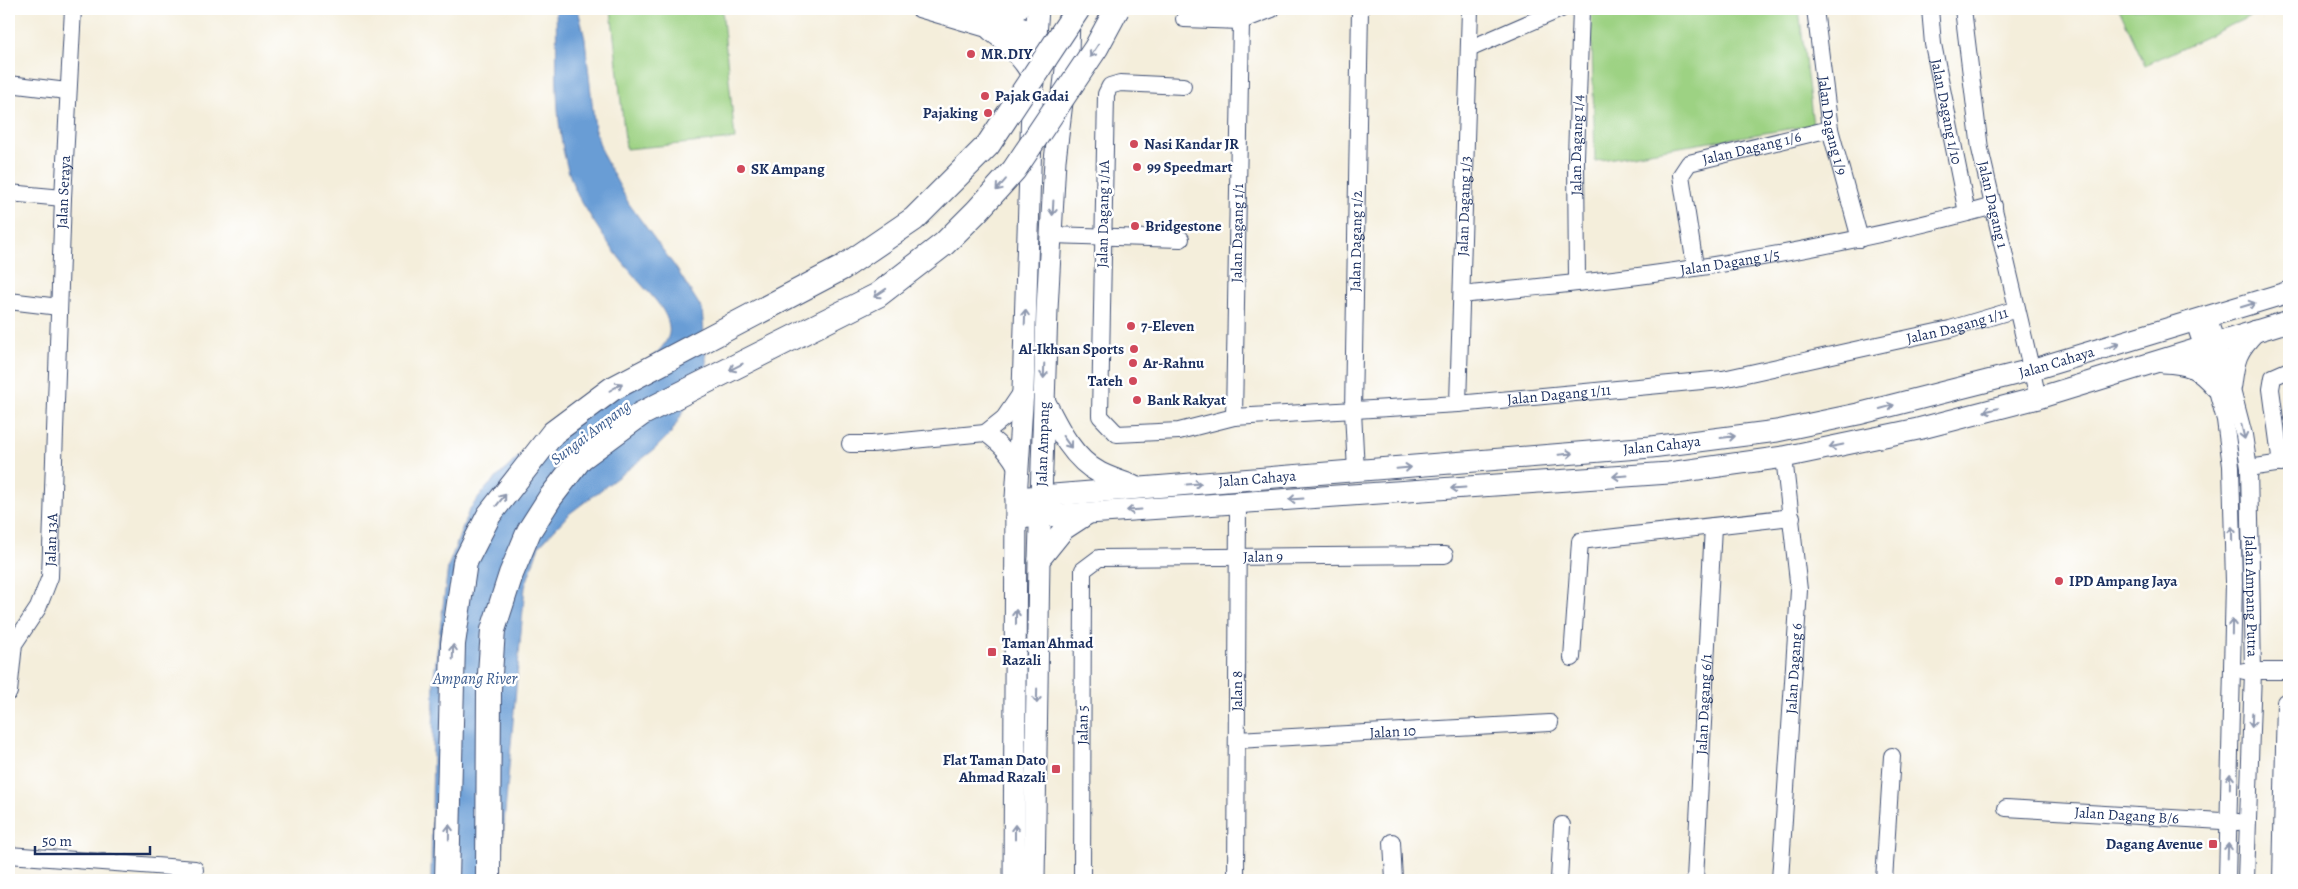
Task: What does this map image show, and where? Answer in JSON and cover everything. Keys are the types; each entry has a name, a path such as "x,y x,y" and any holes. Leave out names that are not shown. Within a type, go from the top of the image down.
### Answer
{"highway":[{"path":"488,880 489,688 493,630 510,574 528,531 550,498 581,458 641,414 878,295 944,244 977,212 1014,170 1096,48 1117,9"},
{"path":"448,880 453,644 466,562 488,515 553,433 612,389 842,268 914,219 988,145 1072,10"}],"main road":[{"path":"1018,9 993,24 1022,58 1033,76"},
{"name":"Jalan Ampang","path":"1014,880 1016,508 1023,390 1034,38 1038,9"},
{"path":"1056,160 1044,117 1047,53 1034,38 1053,33 1072,10"},
{"name":"Jalan Ampang","path":"1034,880 1040,506 1051,235 1056,160 1072,10"},
{"name":"Jalan Cahaya","path":"1016,508 1040,506 1138,489 1651,447 1777,431 1858,414 2031,370 2289,292"},
{"name":"Jalan Cahaya","path":"1040,506 1088,514 1669,473 1784,457 1918,428 2038,398 2289,320"},
{"path":"2157,361 2184,363 2201,370 2224,386 2241,346 2255,331"},
{"path":"1044,400 1058,429 1088,465 1100,473 1138,489"},
{"path":"1039,560 1064,529 1088,514"}],"street":[{"name":"Jalan Seraya","path":"57,375 67,91 73,9"},
{"path":"919,9 993,24"},
{"path":"965,9 1021,39 1034,38"},
{"path":"1184,19 1241,20 1272,9"},
{"name":"Jalan Dagang 1/2","path":"1356,472 1353,411 1360,9"},
{"name":"Jalan Dagang 1/3","path":"1458,404 1470,9"},
{"path":"1469,48 1562,9"},
{"name":"Jalan Dagang 1/4","path":"1578,281 1576,157 1581,9"},
{"name":"Jalan Dagang 1/9","path":"1815,9 1830,129 1860,239"},
{"name":"Jalan Dagang 1/10","path":"1930,9 1933,44 1967,213"},
{"name":"Jalan Dagang 1","path":"1963,9 1980,149 2038,398"},
{"name":"Jalan Dagang 1/1","path":"1234,417 1241,20"},
{"name":"Jalan Dagang 1/1A","path":"1100,416 1106,94 1110,86 1120,83 1183,86"},
{"path":"9,84 67,91"},
{"name":"Jalan Dagang 1/6","path":"1695,266 1681,175 1689,163 1830,129"},
{"path":"9,193 63,198"},
{"name":"Jalan Dagang 1/5","path":"1462,295 1646,275 1695,266 1758,259 1860,239 1994,206"},
{"path":"1051,235 1181,239"},
{"path":"9,301 59,307"},
{"name":"Jalan Dagang 1/11","path":"1100,416 1117,434 1179,431 1234,417 1458,404 1723,379 1950,329 2018,309"},
{"name":"Jalan Ampang Putra","path":"2201,319 2224,386 2244,435 2249,468 2254,671 2246,880"},
{"path":"2249,468 2285,463 2271,389 2274,377 2289,370"},
{"name":"Jalan 13A","path":"9,692 14,644 38,608 50,577 57,375"},
{"name":"Jalan Ampang Putra","path":"2224,386 2225,420 2231,466 2234,583 2227,880"},
{"path":"850,444 872,444 986,433 1004,418 1023,390"},
{"path":"986,433 1012,458 1018,471"},
{"name":"Jalan Dagang 6","path":"1780,880 1799,590 1784,457"},
{"name":"Jalan 8","path":"1236,880 1238,503"},
{"path":"1572,658 1580,541 1792,517"},
{"name":"Jalan Dagang 6/1","path":"1695,880 1713,526"},
{"name":"Jalan 9","path":"1083,570 1099,558 1445,555"},
{"name":"Jalan 5","path":"1082,880 1083,570"},
{"path":"2231,670 2289,671"},
{"path":"2280,880 2285,702"},
{"name":"Jalan 10","path":"1237,740 1550,723"},
{"path":"1884,880 1892,756"},
{"name":"Jalan Dagang B/6","path":"2006,808 2248,823"},
{"path":"1559,880 1562,825"},
{"path":"1392,842 1394,880"},
{"path":"9,855 194,875"}],"green space":[{"path":"611,9 722,9 735,139 626,149"},
{"path":"1591,9 1799,9 1813,125 1595,161"},
{"path":"2119,9 2266,9 2145,65"}],"water":[{"name":"Ampang River","path":"556,9 578,9 585,39 595,129 603,155 629,204 676,268 702,309 707,370 671,433 655,449 569,514 539,546 525,587 499,880 431,880 434,676 448,567 469,510 488,486 531,445 657,353 669,334 669,326 664,312 603,236 578,196 569,174 563,151 558,104"}],"place":[{"name":"MR.DIY","path":"971,54"},
{"name":"Pajak Gadai","path":"985,96"},
{"name":"Pajaking","path":"988,113"},
{"name":"Nasi Kandar JR","path":"1134,144"},
{"name":"99 Speedmart","path":"1137,167"},
{"name":"SK Ampang","path":"741,169"},
{"name":"Bridgestone","path":"1135,226"},
{"name":"7-Eleven","path":"1131,326"},
{"name":"Al-Ikhsan Sports","path":"1134,349"},
{"name":"Ar-Rahnu","path":"1133,363"},
{"name":"Tateh","path":"1133,381"},
{"name":"Bank Rakyat","path":"1137,400"},
{"name":"IPD Ampang Jaya","path":"2059,581"},
{"name":"Taman Ahmad Razali","path":"992,652"},
{"name":"Flat Taman Dato Ahmad Razali","path":"1056,769"},
{"name":"Dagang Avenue","path":"2213,844"}],"water label":[{"name":"Sungai Ampang","path":"590,432"}]}
